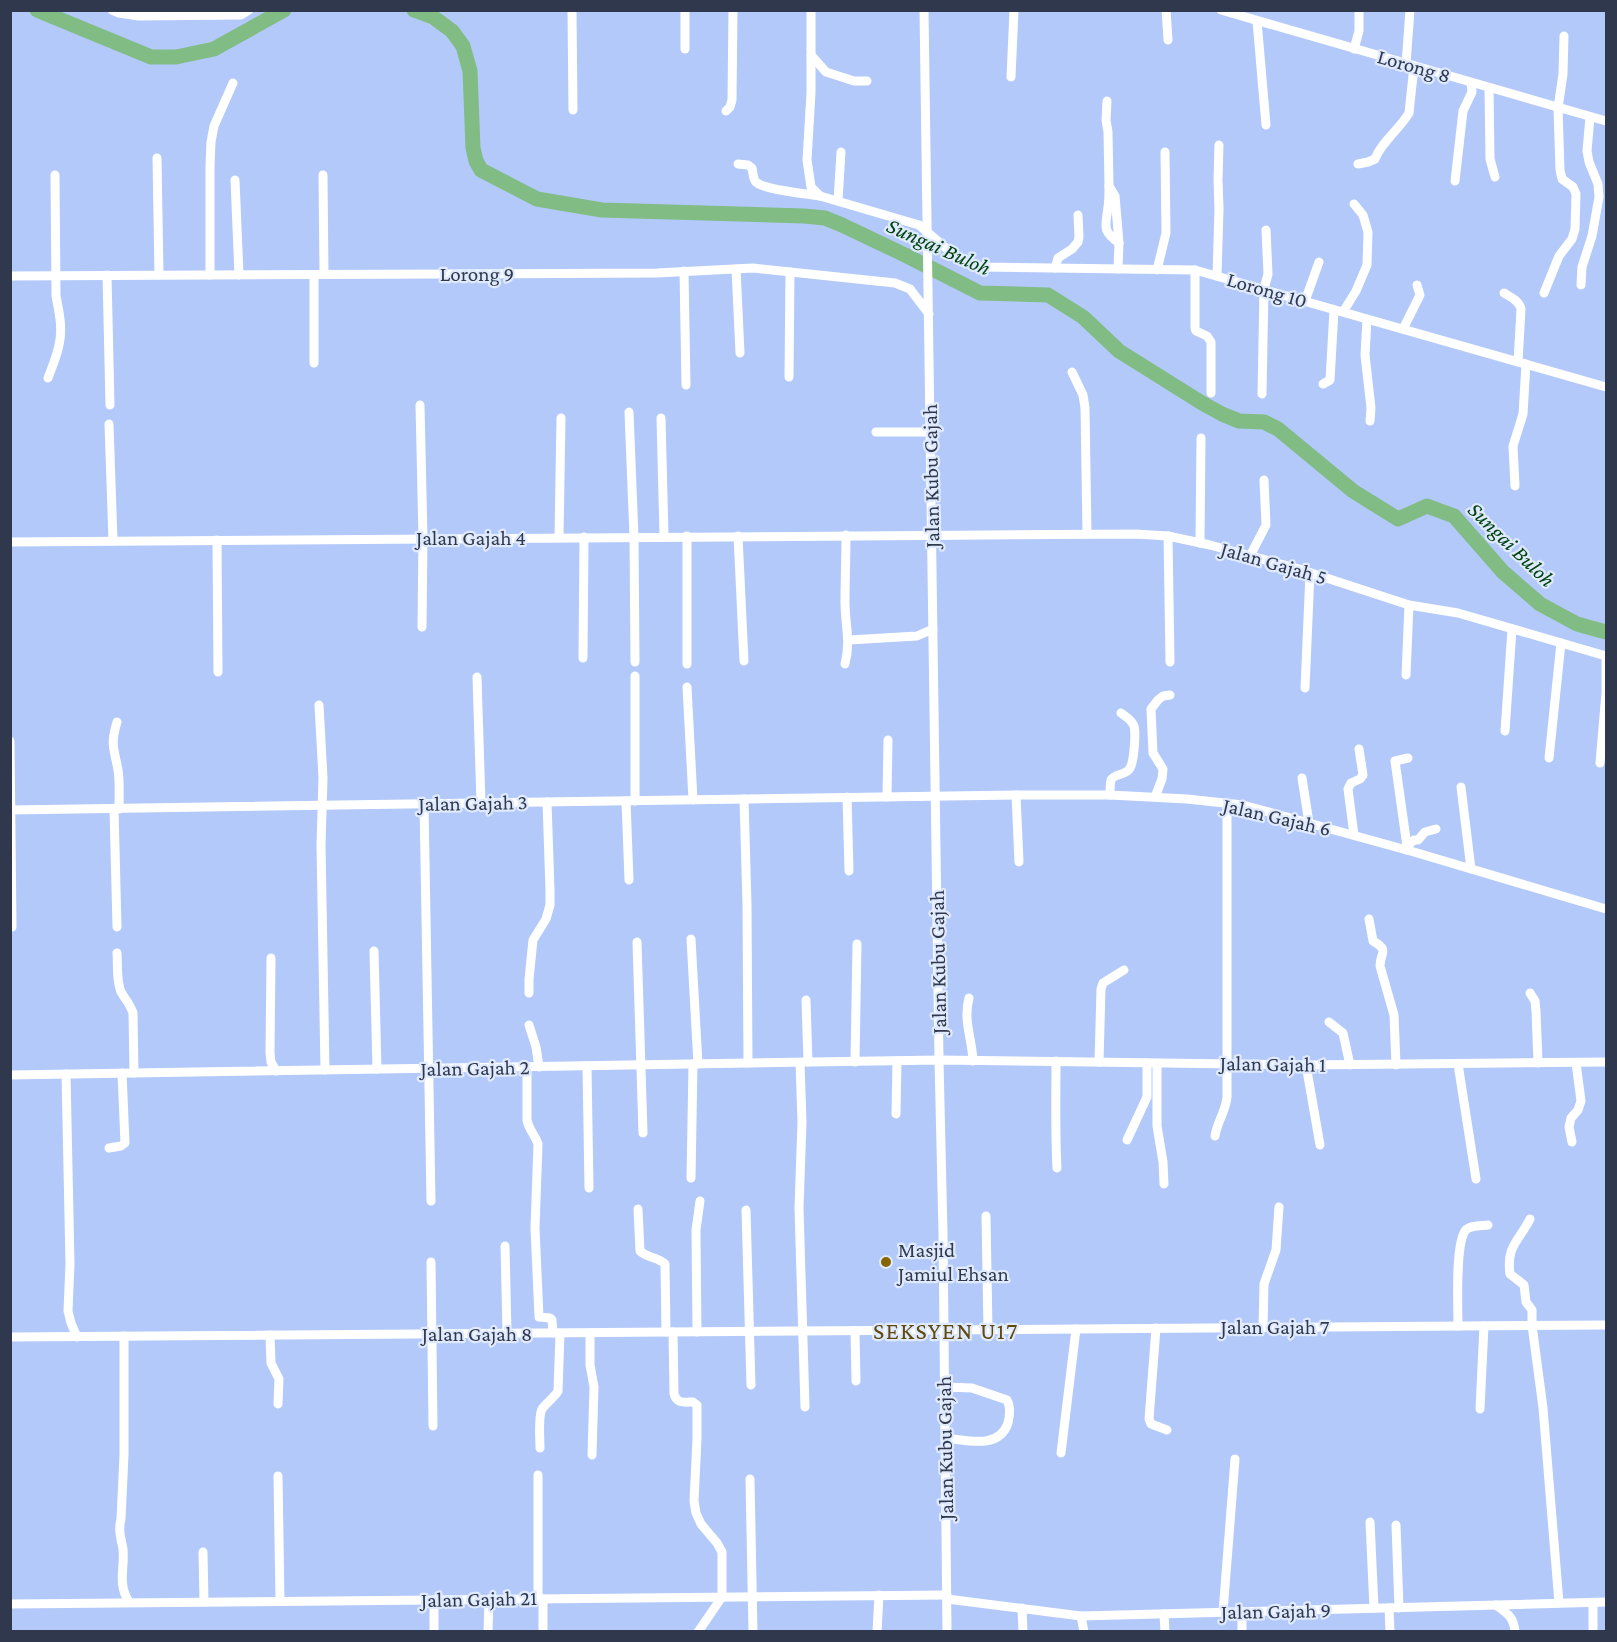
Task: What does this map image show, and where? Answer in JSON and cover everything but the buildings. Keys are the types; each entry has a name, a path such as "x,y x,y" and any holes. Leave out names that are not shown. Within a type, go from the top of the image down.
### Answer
{"street":[{"path":"112,10 139,16 158,13 241,15 249,10"},
{"path":"572,10 573,110"},
{"path":"685,10 685,49"},
{"path":"726,111 732,100 733,10"},
{"path":"811,10 811,93 807,160 811,187 820,196"},
{"name":"Jalan Kubu Gajah","path":"924,10 947,1632"},
{"path":"1011,77 1014,10"},
{"path":"1166,10 1168,40"},
{"name":"Lorong 8","path":"1221,10 1606,122"},
{"path":"1354,49 1359,31 1359,10"},
{"path":"1358,164 1375,159 1378,150 1409,113 1410,10"},
{"path":"1257,21 1266,125"},
{"path":"1544,293 1558,256 1572,239 1575,229 1576,194 1573,187 1562,179 1560,170 1558,108 1563,74 1564,36"},
{"path":"811,55 826,72 854,81 867,81"},
{"path":"210,275 211,142 214,126 233,83"},
{"path":"1455,181 1463,111 1472,92 1472,83"},
{"path":"1489,88 1490,159 1495,177"},
{"path":"1107,101 1109,186 1105,219 1106,228 1112,238 1119,243 1118,269"},
{"path":"1581,285 1582,267 1592,237 1599,197 1598,184 1587,151 1590,117"},
{"path":"1217,276 1219,145"},
{"path":"838,201 841,152"},
{"path":"1157,270 1166,233 1165,152"},
{"path":"157,158 159,275"},
{"name":"Lorong 10","path":"738,164 752,168 754,180 759,184 820,196 919,225 928,237 955,256 981,267 1195,270 1606,387"},
{"path":"48,378 59,345 61,330 56,296 55,175"},
{"path":"323,176 324,274"},
{"path":"235,180 239,275"},
{"path":"1323,384 1330,380 1339,311 1356,291 1367,265 1368,232 1363,215 1354,204"},
{"path":"1055,268 1058,258 1078,242 1078,215"},
{"path":"1262,394 1264,290 1268,274 1266,230"},
{"path":"1305,301 1319,262"},
{"name":"Lorong 9","path":"10,276 684,271 753,268 904,285 910,289 929,314"},
{"path":"736,269 740,352"},
{"path":"1195,270 1195,327 1196,331 1207,336 1211,342 1211,393"},
{"path":"684,271 686,385"},
{"path":"789,377 790,272"},
{"path":"314,274 314,363"},
{"path":"106,276 110,405"},
{"path":"1402,329 1420,295 1418,285"},
{"path":"1504,293 1513,298 1521,309 1522,414 1513,446 1515,486"},
{"path":"1367,319 1365,355 1371,408 1370,422"},
{"path":"1072,372 1083,395 1085,408 1088,534"},
{"path":"420,405 423,538 422,627"},
{"path":"629,412 634,537 634,662"},
{"path":"559,537 561,418"},
{"path":"661,418 664,536"},
{"path":"109,424 113,541"},
{"path":"876,432 931,432"},
{"path":"1200,543 1201,438"},
{"path":"1250,556 1266,525 1264,480"},
{"name":"Jalan Gajah 5","path":"932,534 1168,536 1310,573 1409,605 1458,613 1606,656"},
{"name":"Jalan Gajah 4","path":"10,542 932,534"},
{"path":"845,664 849,640 845,618 846,535"},
{"path":"687,536 687,664"},
{"path":"738,536 744,661"},
{"path":"1168,536 1170,662"},
{"path":"583,658 584,537"},
{"path":"217,540 219,672"},
{"path":"1305,688 1310,573"},
{"path":"1406,675 1409,605"},
{"path":"1505,731 1512,628"},
{"path":"849,640 917,636 933,629"},
{"path":"1549,758 1561,643"},
{"path":"1600,763 1606,693 1606,656"},
{"path":"629,880 635,676"},
{"path":"477,677 482,803"},
{"path":"687,687 693,800"},
{"path":"1155,797 1163,769 1153,753 1151,709 1158,700 1170,694"},
{"path":"319,705 323,778 321,845 325,1070"},
{"path":"1110,795 1111,780 1131,768 1134,754 1134,726 1131,720 1121,713"},
{"path":"117,722 112,749 118,769 119,783 116,809 117,927"},
{"path":"887,797 888,740"},
{"path":"10,741 12,927"},
{"path":"1354,836 1348,789 1351,783 1363,775 1359,749"},
{"path":"1406,848 1395,761 1408,758"},
{"path":"1302,778 1309,823"},
{"path":"1461,787 1471,869"},
{"path":"1016,795 1019,862"},
{"name":"Jalan Gajah 6","path":"936,796 1110,795 1243,805 1406,848 1606,909"},
{"name":"Jalan Gajah 3","path":"11,810 936,796"},
{"path":"847,797 849,871"},
{"path":"744,799 748,1063"},
{"path":"530,993 533,940 546,919 550,905 547,802"},
{"path":"424,804 431,1201"},
{"path":"1215,1136 1226,1104 1227,804"},
{"path":"1406,848 1425,832 1436,829"},
{"path":"1369,919 1373,941 1381,945 1383,949 1380,966 1394,1015 1396,1065"},
{"path":"691,939 695,1064 691,1178"},
{"path":"637,942 643,1133"},
{"path":"855,1062 857,944"},
{"path":"374,951 377,1069"},
{"path":"117,953 118,984 133,1013 134,1073"},
{"path":"271,958 270,1053 271,1062 276,1071"},
{"path":"1099,1062 1101,989 1103,983 1124,970"},
{"path":"1530,993 1535,1001 1538,1063"},
{"path":"969,998 966,1023 973,1061"},
{"path":"805,1407 799,1208 806,1000"},
{"path":"1329,1022 1343,1033 1350,1065"},
{"path":"529,1025 539,1067"},
{"name":"Jalan Gajah 1","path":"939,1060 1306,1065 1606,1062"},
{"name":"Jalan Gajah 2","path":"10,1075 939,1060"},
{"path":"896,1114 897,1061"},
{"path":"1056,1061 1057,1168"},
{"path":"1127,1140 1147,1098 1147,1063"},
{"path":"1572,1142 1569,1127 1571,1118 1578,1110 1581,1101 1576,1063"},
{"path":"1158,1064 1158,1126 1164,1184"},
{"path":"1458,1064 1476,1179"},
{"path":"1306,1065 1320,1145"},
{"path":"587,1066 589,1188"},
{"path":"527,1067 527,1120 538,1144 535,1228 541,1333"},
{"path":"109,1148 124,1145 126,1141 122,1073"},
{"path":"66,1074 70,1264 68,1311 77,1337"},
{"path":"697,1332 696,1230 700,1201"},
{"path":"1263,1327 1264,1284 1276,1250 1279,1207"},
{"path":"638,1209 640,1251 665,1264 674,1394 680,1402 693,1402 697,1405 694,1501 696,1513 701,1524 722,1552 722,1597 698,1632"},
{"path":"746,1210 752,1384"},
{"path":"986,1216 988,1330"},
{"path":"1530,1219 1524,1231 1514,1242 1509,1254 1509,1266 1510,1274 1524,1285 1525,1300 1532,1310 1543,1408 1559,1604"},
{"path":"1458,1326 1460,1245 1469,1227 1488,1225"},
{"path":"505,1246 507,1333"},
{"path":"431,1262 433,1426"},
{"path":"539,1317 550,1318 556,1333 558,1391 542,1409 540,1448"},
{"name":"Jalan Gajah 7","path":"944,1330 1606,1325"},
{"path":"1480,1409 1484,1326"},
{"path":"1156,1328 1149,1419 1151,1424 1167,1430"},
{"path":"1061,1453 1076,1329"},
{"path":"855,1330 856,1381"},
{"name":"Jalan Gajah 8","path":"10,1337 944,1330"},
{"path":"590,1333 590,1365 594,1387 592,1455"},
{"path":"270,1335 271,1363 279,1379 278,1404"},
{"path":"124,1336 124,1455 119,1527 123,1553 122,1586 129,1602"},
{"path":"945,1388 977,1390 1007,1400 1010,1405 1005,1430 996,1439 985,1442 945,1437"},
{"path":"1223,1612 1235,1459"},
{"path":"538,1475 543,1632"},
{"path":"278,1476 280,1601"},
{"path":"750,1479 753,1632"},
{"path":"1370,1522 1374,1608"},
{"path":"1390,1632 1394,1608 1396,1526"},
{"path":"203,1552 204,1602"},
{"path":"877,1632 879,1595"},
{"name":"Jalan Gajah 21","path":"10,1604 879,1595 947,1597"},
{"name":"Jalan Gajah 9","path":"947,1597 1081,1616 1606,1602"},
{"path":"488,1632 489,1599"},
{"path":"434,1600 434,1632"},
{"path":"1593,1603 1593,1632"},
{"path":"1496,1605 1514,1622 1515,1632"},
{"path":"1022,1608 1023,1632"},
{"path":"1242,1612 1242,1632"},
{"path":"1164,1614 1165,1632"},
{"path":"1081,1616 1084,1632"}],"waterway":[{"name":"Sungai Buloh","path":"37,10 151,57 176,57 214,49 284,10"},
{"name":"Sungai Buloh","path":"414,10 433,17 452,31 463,46 470,71 473,148 481,170 537,199 602,210 825,218 980,293 1048,295 1083,317 1119,351 1202,403 1239,421 1264,422 1278,429 1353,491 1398,519 1427,506 1454,516 1503,572 1540,604 1577,624 1606,632"}],"place":[{"name":"Masjid Jamiul Ehsan","path":"886,1262"}],"district":[{"name":"SEKSYEN U17","path":"946,1331"}]}
